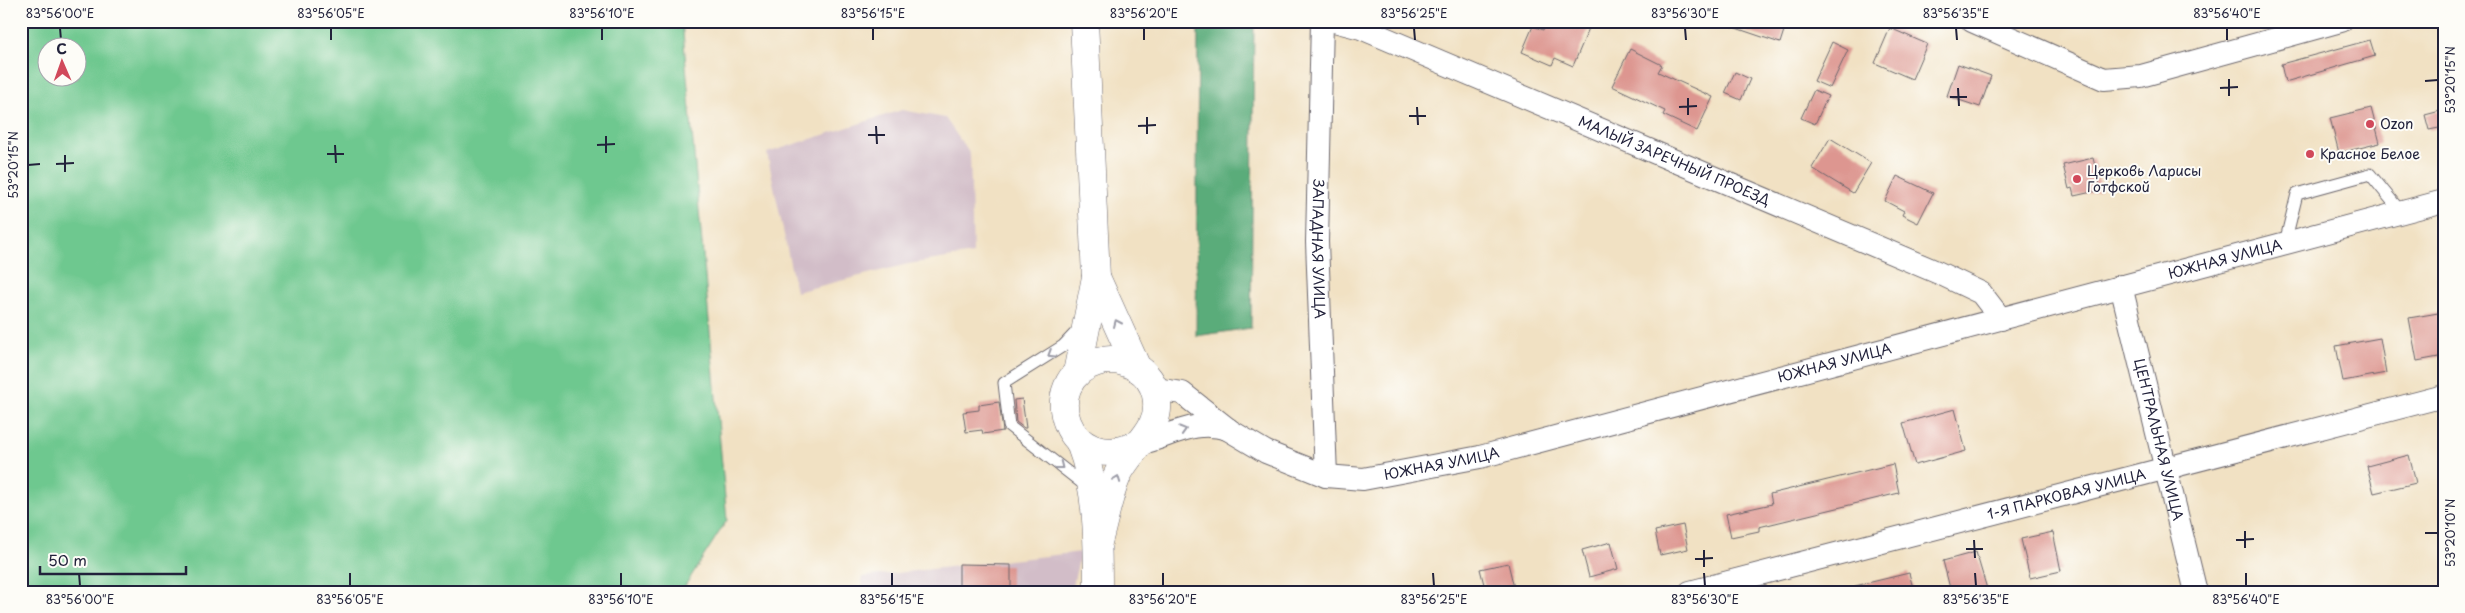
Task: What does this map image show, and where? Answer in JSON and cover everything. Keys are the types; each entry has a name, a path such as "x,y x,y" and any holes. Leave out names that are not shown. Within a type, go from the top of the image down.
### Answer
{"street":[{"path":"1077,373 1096,276 1084,21"},
{"name":"ЗАПАДНАЯ УЛИЦА","path":"1322,21 1317,242 1326,476"},
{"name":"МАЛЫЙ ЗАРЕЧНЫЙ ПРОЕЗД","path":"1334,21 1361,28 1939,273 1981,292 2001,318"},
{"path":"1972,21 2104,79 2141,76 2340,21"},
{"name":"ЮЖНАЯ УЛИЦА","path":"1229,430 1266,452 1326,476 1363,479 1480,457 2444,201"},
{"path":"1096,276 1137,368"},
{"name":"ЦЕНТРАЛЬНАЯ УЛИЦА","path":"2121,286 2196,592"},
{"path":"1080,443 1094,450 1109,453 1124,452 1138,444 1149,434 1156,419 1158,404 1155,389 1146,375 1137,368 1118,360 1104,360 1090,364 1077,373 1068,386 1064,408 1070,430 1080,443 1089,464 1098,542 1098,592"},
{"path":"1155,389 1182,393 1229,430"},
{"name":"1-Я ПАРКОВАЯ УЛИЦА","path":"1690,592 2444,396"},
{"path":"1098,542 1117,476 1138,444 1193,427 1212,424 1229,430"}],"lane":[{"path":"2285,244 2297,194 2370,174 2401,212"},
{"path":"1087,322 1063,346 1004,383 1009,426 1092,491"}],"shaded area":[{"path":"902,110 945,118 970,154 973,254 908,264 796,292 767,153"},
{"path":"1081,552 1071,592 862,592 862,577"}],"green space":[{"path":"21,21 682,21 727,520 681,592 21,592"},
{"path":"1198,21 1254,21 1251,328 1196,336"}],"building":[{"path":"1547,21 1592,21 1573,66 1555,58 1552,65 1522,52 1533,26 1543,30"},
{"path":"1724,21 1787,21 1780,43 1724,24"},
{"path":"1890,28 1927,44 1912,79 1875,63"},
{"path":"2370,40 2375,56 2285,82 2281,64"},
{"path":"1832,42 1848,50 1830,88 1814,81"},
{"path":"1630,49 1662,65 1658,72 1713,97 1697,131 1663,115 1665,111 1612,86"},
{"path":"1958,64 1991,76 1980,107 1947,96"},
{"path":"1735,72 1750,79 1741,100 1725,93"},
{"path":"1814,90 1828,96 1815,124 1801,118"},
{"path":"2371,108 2380,143 2339,153 2330,118"},
{"path":"2444,110 2444,127 2429,130 2425,115"},
{"path":"1830,138 1871,163 1853,193 1812,168"},
{"name":"Церковь Ларисы Готфской","path":"2093,158 2101,190 2074,196 2072,188 2069,189 2063,165"},
{"path":"1897,176 1933,193 1918,223 1902,215 1904,211 1885,201"},
{"path":"2444,312 2444,356 2417,361 2409,318"},
{"path":"2380,338 2386,373 2343,381 2336,346"},
{"path":"1022,399 1026,428 1016,422 1014,400"},
{"path":"999,402 1003,431 983,434 982,430 966,432 963,412 979,410 979,405"},
{"path":"1955,409 1966,451 1915,465 1903,423"},
{"path":"2409,455 2416,483 2374,493 2367,466"},
{"path":"1893,464 1899,493 1759,527 1759,531 1731,537 1726,514 1772,504 1770,494"},
{"path":"1683,525 1688,549 1660,555 1655,531"},
{"path":"2053,532 2061,571 2030,578 2021,539"},
{"path":"1611,542 1618,569 1589,577 1582,550"},
{"path":"1976,552 1987,589 1951,592 1943,561"},
{"path":"1508,563 1515,592 1486,592 1480,569"},
{"path":"959,564 1011,565 1011,589 996,589 996,592 959,592"},
{"path":"1909,573 1914,592 1856,592 1855,586"}],"place":[{"name":"Ozon","path":"2370,124"},
{"name":"Красное Белое","path":"2310,154"},
{"name":"Церковь Ларисы Готфской","path":"2077,179"}]}
